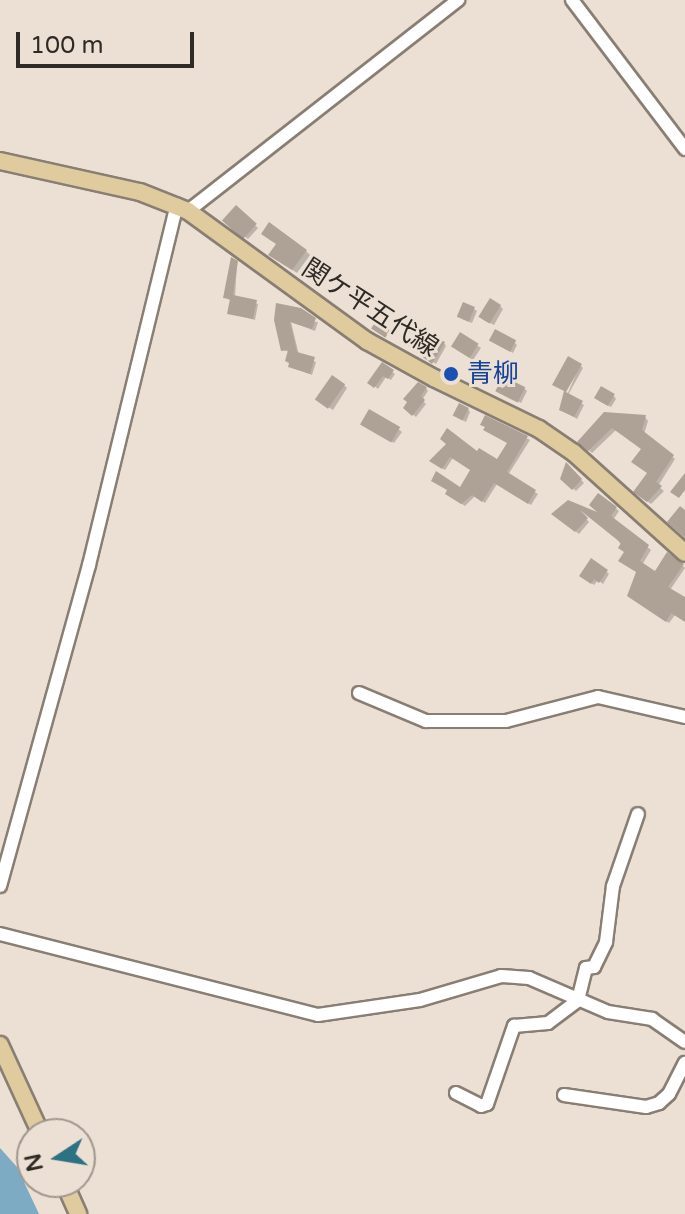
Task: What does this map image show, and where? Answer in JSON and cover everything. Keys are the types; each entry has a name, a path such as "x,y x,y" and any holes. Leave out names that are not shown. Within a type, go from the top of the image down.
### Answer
{"main road":[{"name":"関ケ平五代線","path":"0,161 140,192 182,208 367,341 434,378 539,429 563,445 685,553"},
{"path":"0,1045 34,1118"}],"street":[{"path":"0,886 89,565 182,208 458,0"},
{"path":"572,0 685,149"},
{"path":"359,693 426,721 506,721 598,697 685,717"},
{"path":"456,1093 481,1106 487,1104 514,1026 548,1023 578,1000 586,968 594,967 606,942 613,886 638,814"},
{"path":"0,934 318,1015 420,1000 501,976 529,978 608,1012 652,1019 685,1042"},
{"path":"564,1095 646,1107 659,1103 669,1094 685,1063"}],"water":[{"path":"0,1148 16,1166 16,1198 32,1198 39,1214 0,1214"}],"building":[{"path":"236,205 257,224 243,239 222,221"},
{"path":"269,222 307,250 292,270 268,255 276,244 261,234"},
{"path":"231,257 238,261 233,295 257,300 253,319 227,314 230,299 223,298"},
{"path":"490,298 501,305 489,324 478,317"},
{"path":"463,302 475,307 469,322 457,317"},
{"path":"276,303 301,308 316,318 312,329 290,322 297,352 315,357 310,374 288,367 289,363 285,361 288,350 281,351 274,320"},
{"path":"376,321 390,330 385,338 371,329"},
{"path":"495,329 516,340 510,352 489,340"},
{"path":"460,332 479,344 470,358 451,346"},
{"path":"414,336 430,345 438,338 445,342 432,364 408,346"},
{"path":"568,356 582,364 566,392 583,401 574,417 559,410 564,391 552,385"},
{"path":"382,362 394,370 388,379 383,376 374,388 367,383"},
{"path":"332,375 345,384 328,409 315,400"},
{"path":"503,376 525,387 518,402 495,391"},
{"path":"418,382 427,387 421,396 425,400 412,416 403,408 407,402 403,399"},
{"path":"601,386 615,394 608,406 594,398"},
{"path":"459,403 469,408 462,420 453,415"},
{"path":"369,409 400,427 391,443 360,425"},
{"path":"604,412 646,415 642,430 674,455 656,482 662,486 647,502 633,492 647,473 631,462 641,449 612,428 588,451 577,442"},
{"path":"485,415 528,436 507,472 536,490 528,504 494,483 482,502 472,495 461,504 445,494 447,490 431,481 436,471 460,487 470,470 450,457 442,469 429,461 446,444 440,439 447,428 477,451 479,448 497,459 507,443 483,430 485,427 480,425"},
{"path":"566,462 582,479 572,490 560,479"},
{"path":"685,473 685,490 679,498 670,492"},
{"path":"598,493 617,507 611,516 649,545 640,561 655,571 667,552 684,564 668,587 685,597 685,622 671,613 666,622 627,596 636,572 618,561 624,552 618,548 621,543 580,510 588,518 575,532 551,514 568,500 597,512 589,505"},
{"path":"680,506 685,510 685,538 667,522"},
{"path":"591,558 608,570 599,583 594,579 591,584 579,576"}],"place":[{"name":"青柳","path":"451,374"}]}
